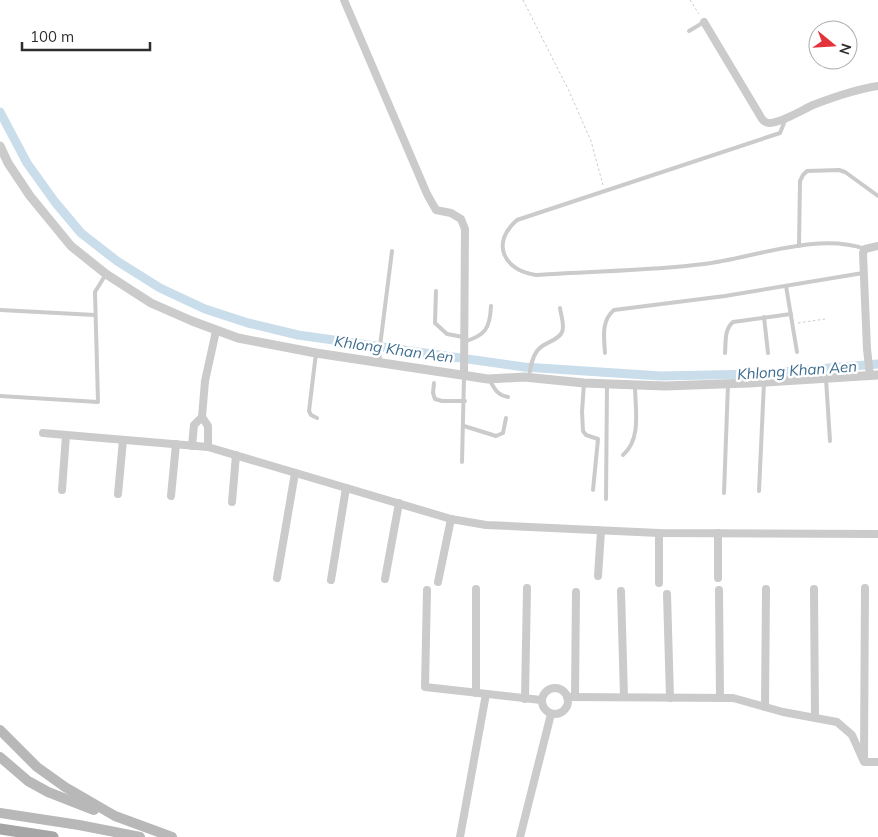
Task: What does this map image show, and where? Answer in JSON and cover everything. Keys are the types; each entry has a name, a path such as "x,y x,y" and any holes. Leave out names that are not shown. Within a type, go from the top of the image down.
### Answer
{"main road":[{"path":"0,730 37,767 65,787 115,816"},
{"path":"0,757 28,780 48,792 172,837"},
{"path":"0,813 79,825 140,837"},
{"path":"0,829 53,837"}],"street":[{"path":"344,0 427,194 436,210 451,213 461,219 465,229 464,375"},
{"path":"704,22 762,119 769,123 854,91 878,86"},
{"path":"0,146 24,188 71,246 106,274 151,303 216,331 238,338 316,353 380,359 488,379 530,374 584,383 635,385 728,384 826,379 872,373 867,350 863,253 865,249 878,246"},
{"path":"192,446 194,425 202,417 206,381 216,331"},
{"path":"202,417 208,426 208,447"},
{"path":"43,433 208,447 451,519 486,525 659,534 878,534"},
{"path":"62,490 66,435"},
{"path":"118,494 123,440"},
{"path":"171,496 176,444"},
{"path":"232,502 236,455"},
{"path":"277,578 295,473"},
{"path":"331,580 346,488"},
{"path":"385,579 399,503"},
{"path":"438,582 451,519"},
{"path":"598,576 601,531"},
{"path":"718,533 718,578"},
{"path":"659,534 659,583"},
{"path":"525,699 527,588"},
{"path":"864,588 864,762"},
{"path":"476,589 476,693"},
{"path":"765,707 766,589"},
{"path":"814,589 815,718"},
{"path":"427,590 425,687 541,700"},
{"path":"719,590 720,698"},
{"path":"621,591 624,697"},
{"path":"576,592 571,697 566,709 559,714 551,714 544,709 541,700 545,692 553,688 562,690 571,697 733,698 783,712 837,722 852,735 864,762"},
{"path":"667,594 670,698"},
{"path":"460,837 486,694"},
{"path":"520,837 551,714"},
{"path":"864,762 878,762"}],"lane":[{"path":"689,31 704,22"},
{"path":"787,117 780,133 517,220 505,233 502,243 504,252 509,262 516,269 524,273 536,275 730,261 799,246 843,243 865,249"},
{"path":"799,246 800,181 807,171 839,170 845,172 878,196"},
{"path":"380,359 392,251"},
{"path":"605,353 605,322 609,314 614,310 725,296 863,273"},
{"path":"0,396 98,402 95,292 106,274"},
{"path":"786,286 796,352"},
{"path":"436,291 435,323 447,334 463,342 475,339 484,333 491,322 491,306"},
{"path":"530,374 534,357 538,350 544,344 560,336 562,332 560,308"},
{"path":"0,310 95,315"},
{"path":"725,353 726,333 729,325 733,322 791,314"},
{"path":"764,317 768,353"},
{"path":"316,353 309,411 311,415 318,418"},
{"path":"462,462 464,375"},
{"path":"488,379 496,392 508,397"},
{"path":"826,379 830,441"},
{"path":"759,492 764,382"},
{"path":"434,383 433,393 435,398 442,401 464,401"},
{"path":"584,383 583,431 586,435 598,439 593,490"},
{"path":"606,499 607,384"},
{"path":"724,493 728,384"},
{"path":"623,455 634,440 636,421 635,385"},
{"path":"464,426 496,436 503,433 506,418"}],"path":[{"path":"523,0 569,91 591,141 605,191"},
{"path":"690,0 704,22"},
{"path":"792,323 825,319"}],"waterway":[{"name":"Khlong Khan Aen","path":"0,112 27,163 55,202 81,233 117,261 160,288 205,309 248,323 298,335 524,367 661,376 756,374 878,364"}]}
